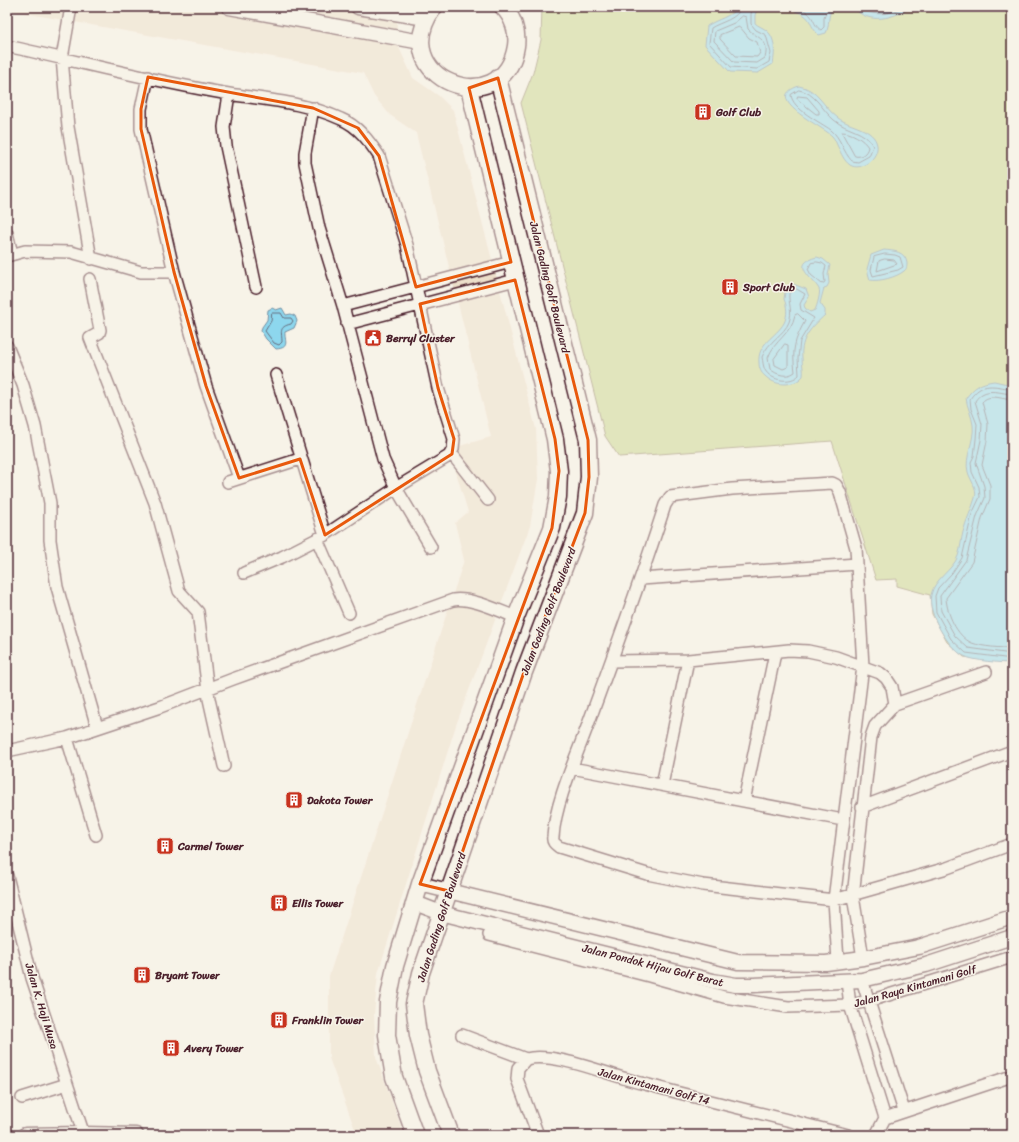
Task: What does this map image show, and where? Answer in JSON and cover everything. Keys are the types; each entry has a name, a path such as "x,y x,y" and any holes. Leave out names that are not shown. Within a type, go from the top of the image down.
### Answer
{"main road":[{"path":"430,12 422,30 424,56 432,69 442,79 455,85 469,88 489,83 498,78 508,67 517,39 514,24 505,8"},
{"name":"Jalan Gading Golf Boulevard","path":"451,1135 427,1071 418,1035 414,1004 421,973 441,912 524,672 585,513 589,477 588,440 498,78"},
{"path":"415,1135 394,1077 387,1035 388,1002 395,966 420,884 516,617 552,528 558,497 559,471 555,439 469,88"}],"street":[{"path":"71,7 62,58 68,127 91,259"},
{"path":"229,7 422,42"},
{"path":"358,7 430,12"},
{"path":"7,46 229,94 275,99 313,108 342,119 358,128 372,144 379,156 407,245 438,388 454,439 452,454 488,500"},
{"path":"148,77 141,109 141,128 174,272 206,386 239,478"},
{"path":"229,94 224,127 226,146 256,287"},
{"path":"313,108 305,153 306,173 319,228 343,306 383,459 396,488 431,547"},
{"path":"7,233 10,255 25,251 48,250 71,252 91,259 141,272 174,272"},
{"path":"343,306 511,262"},
{"path":"90,278 100,330 99,333 90,338 155,503 179,591 198,612 213,722 224,766"},
{"path":"347,324 515,280"},
{"path":"7,346 23,384 35,426 50,503 50,540 57,588 97,727"},
{"path":"276,375 321,537 349,614"},
{"path":"244,573 282,557 321,537 396,488 452,454"},
{"path":"228,482 300,459"},
{"path":"838,961 834,900 863,666 856,548 840,492 836,485 832,483 770,487 670,497 665,505 641,579 572,768 560,806 553,837 554,842 558,847 647,874 703,885 834,900 853,896 946,868 1012,844"},
{"path":"641,579 857,564"},
{"path":"7,751 67,738 160,707 208,688 453,600 463,600 476,603 516,617"},
{"path":"611,661 688,660 775,653 789,650 808,651 836,656 880,673 886,678 892,687 895,704"},
{"path":"744,801 775,653"},
{"path":"662,785 688,660"},
{"path":"863,958 853,896 862,807 872,731 895,704 986,672"},
{"path":"67,738 96,836"},
{"path":"862,807 1012,751"},
{"path":"572,768 843,820"},
{"name":"Jalan K. Haji Musa","path":"7,876 32,978 84,1134"},
{"name":"Jalan Pondok Hijau Golf Barat","path":"420,884 738,962 780,964 863,958 919,947 1012,917"},
{"name":"Jalan Pondok Hijau Golf Barat","path":"415,903 441,912 713,981 736,985 862,980 926,965 1012,937"},
{"name":"Jalan Raya Kintamani Golf","path":"489,935 650,976 724,998 788,1007 850,1005 869,1001 1012,957"},
{"path":"651,965 657,942"},
{"path":"862,980 904,1111"},
{"path":"847,981 850,1005 885,1118"},
{"name":"Jalan Kintamani Golf 14","path":"462,1035 526,1059 535,1056 559,1060 639,1083 848,1135"},
{"path":"526,1059 518,1068 517,1079 538,1135"},
{"path":"876,1135 885,1118 1012,1076"},
{"path":"22,1098 67,1084"},
{"path":"25,1135 134,1134"}],"highlighted area":[{"path":"148,77 313,108 358,128 379,156 416,287 511,262 469,88 498,78 588,440 589,477 585,513 524,672 449,891 420,884 552,528 559,471 555,439 515,280 420,304 438,388 454,439 452,454 325,535 300,459 239,478 206,386 174,272 141,129 141,109"}],"shaded area":[{"path":"7,7 398,7 396,41 413,78 439,96 453,110 536,429 538,479 530,526 456,725 378,973 374,1014 376,1057 404,1135 357,1135 329,1058 329,976 464,560 455,523 468,512 449,449 491,437 416,133 390,115 374,96 363,73 7,10"}],"green space":[{"path":"542,7 1012,7 1012,663 964,657 947,642 932,614 930,595 897,586 897,579 876,580 832,441 619,457 605,436 521,103 533,73 541,40"}],"water":[{"path":"738,7 758,7 755,15 755,23 766,30 772,37 774,50 773,64 758,73 730,72 705,45 707,26 728,16"},
{"path":"793,7 833,7 826,33 819,35 808,18 795,11"},
{"path":"853,7 912,7 889,17 874,18 866,17"},
{"path":"958,7 1005,7 981,12 969,11"},
{"path":"799,86 806,88 816,95 838,118 867,131 875,139 877,150 872,159 859,167 850,165 843,157 832,136 790,105 786,98 789,91"},
{"path":"884,250 895,251 904,256 907,263 906,268 901,273 893,277 883,280 870,280 867,269 871,255"},
{"path":"817,257 823,259 830,265 828,274 829,283 827,287 824,288 820,303 825,310 825,315 811,329 805,339 802,351 803,376 799,380 792,383 776,383 767,378 760,370 759,356 764,345 784,323 787,314 784,299 785,292 793,284 806,289 809,297 804,305 805,308 810,312 815,310 819,289 805,272 804,267 805,263"},
{"path":"272,308 276,310 282,308 286,315 291,314 295,316 297,321 294,328 285,332 286,343 284,347 276,349 266,339 261,331 267,320 268,310"},
{"path":"994,381 1012,385 1012,663 968,658 958,652 945,638 935,620 931,602 931,595 936,584 956,561 960,550 964,528 976,494 967,466 973,431 966,398 978,386"}],"place":[{"name":"Golf Club","path":"703,112"},
{"name":"Sport Club","path":"730,287"},
{"name":"Berryl Cluster","path":"373,338"},
{"name":"Dakota Tower","path":"294,800"},
{"name":"Carmel Tower","path":"165,846"},
{"name":"Ellis Tower","path":"279,903"},
{"name":"Bryant Tower","path":"142,975"},
{"name":"Franklin Tower","path":"279,1020"},
{"name":"Avery Tower","path":"171,1048"}]}
